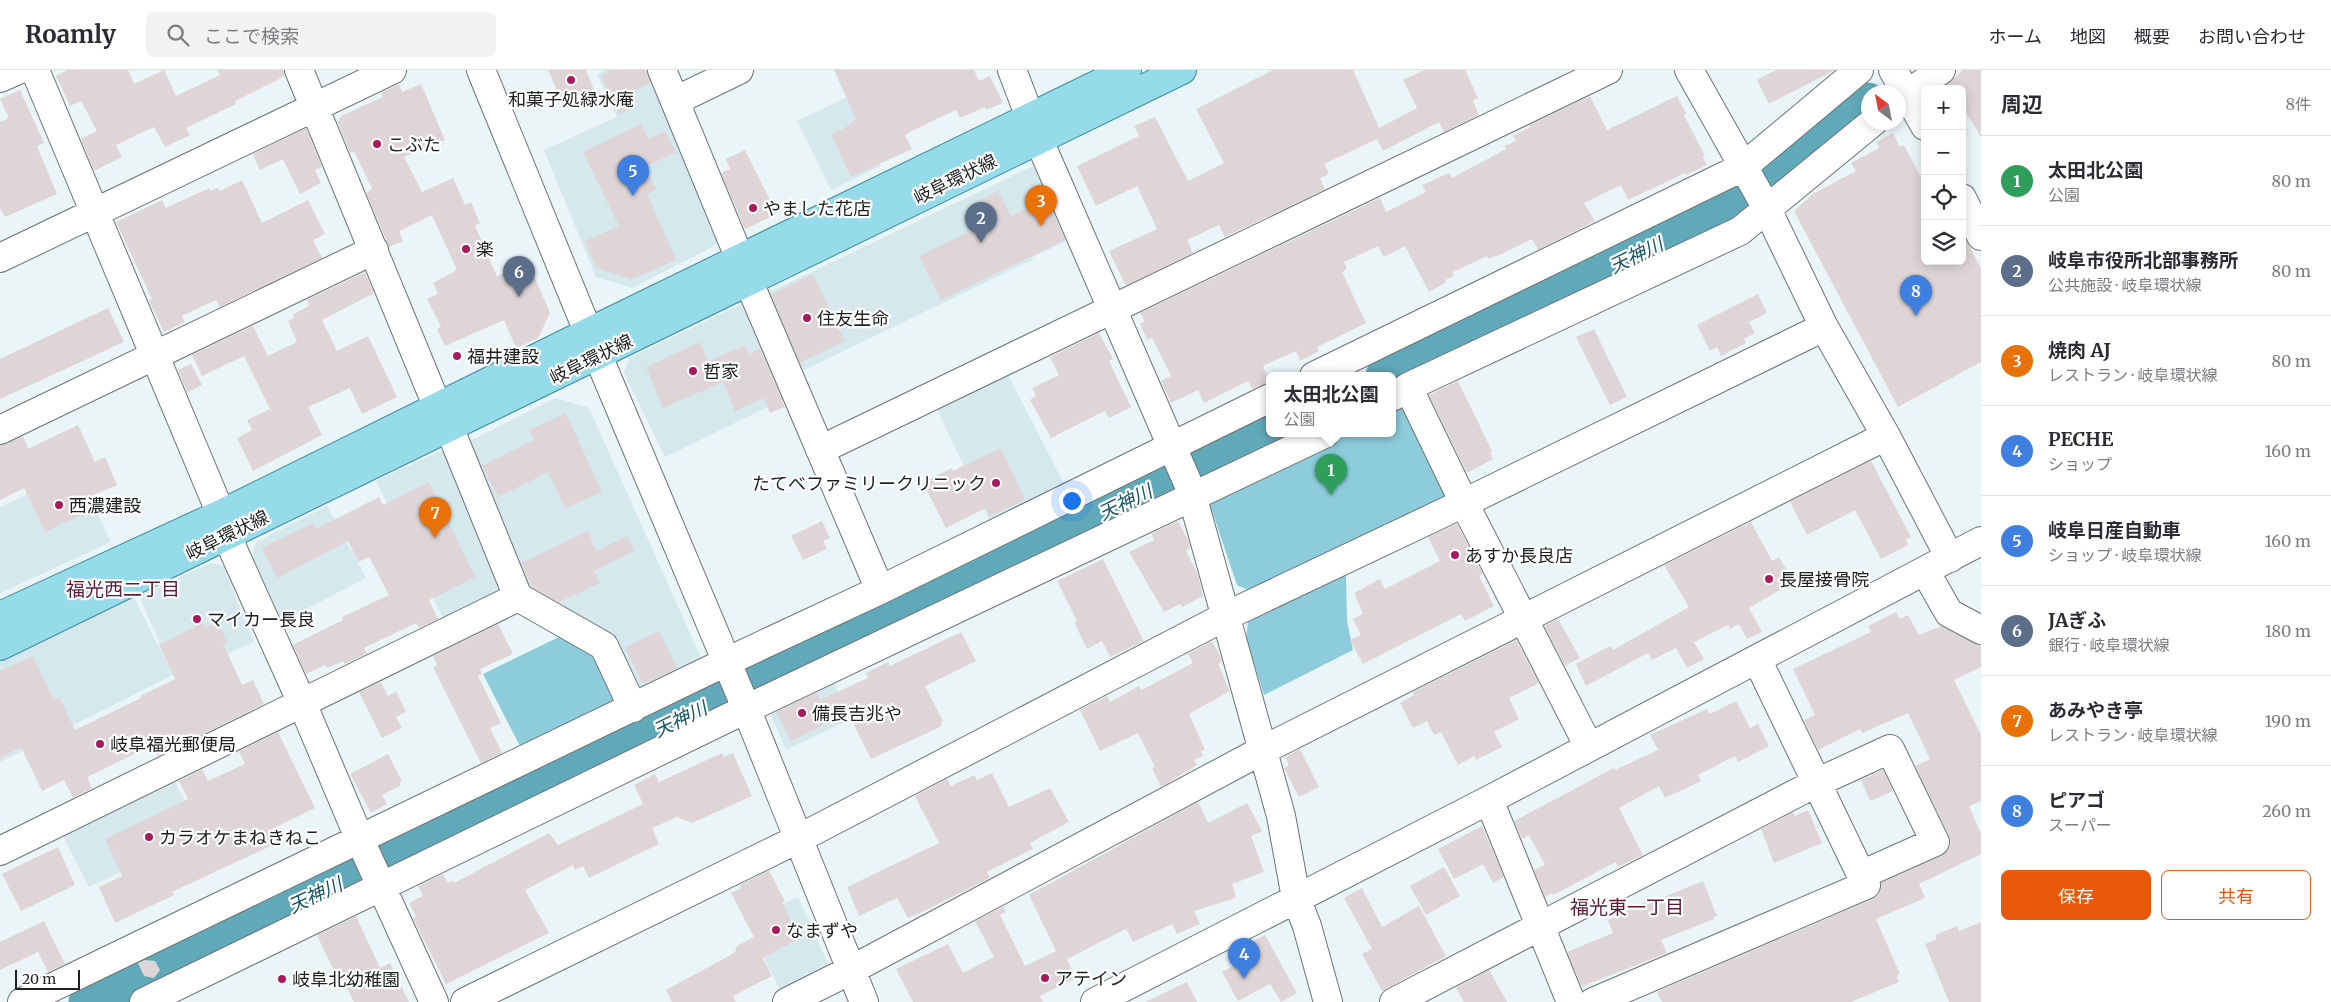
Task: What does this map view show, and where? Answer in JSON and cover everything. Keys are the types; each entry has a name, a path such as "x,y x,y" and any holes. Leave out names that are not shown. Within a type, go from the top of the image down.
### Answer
{"main road":[{"name":"岐阜環状線","path":"1035,127 1127,70"},
{"name":"岐阜環状線","path":"0,646 224,525 1035,127 1182,70"},
{"name":"岐阜環状線","path":"0,616 224,525"}],"street":[{"path":"0,78 18,70"},
{"path":"35,70 224,525 302,702 361,843 434,1002"},
{"path":"299,70 518,597 604,646 633,708"},
{"path":"0,258 392,70"},
{"path":"481,70 593,344 745,706 864,1002"},
{"path":"662,70 744,270 880,590"},
{"path":"675,101 739,70"},
{"path":"1012,70 1191,492 1261,750 1281,816 1296,898 1307,926 1328,1002"},
{"path":"820,450 1608,70"},
{"path":"1689,70 1766,208 1824,327 1886,436 1950,558"},
{"path":"1322,372 1745,170 1859,70"},
{"path":"1893,70 1899,85"},
{"path":"1906,95 1941,70"},
{"path":"1906,101 1921,121"},
{"path":"1589,747 1464,503 1400,392 1740,231 1863,130"},
{"path":"1966,206 1981,236"},
{"path":"0,430 374,250"},
{"path":"465,1002 798,839 1226,616 1464,503 1824,327"},
{"path":"22,1002 361,843 633,708 728,665 1173,448 1266,400"},
{"path":"787,1002 851,970 1261,750 1886,436"},
{"path":"144,1002 380,884 745,706 1191,492 1317,437"},
{"path":"1096,1002 1489,800 1981,541"},
{"path":"1926,571 1949,613 1981,630"},
{"path":"0,851 518,597"},
{"path":"1593,1002 1866,885 1757,659"},
{"path":"1394,1002 1816,783 1890,749 1935,842 1861,875"},
{"path":"1489,800 1571,1002"}],"shaded area":[{"path":"605,70 652,70 722,242 632,288 596,277 544,150 617,117 597,74"},
{"path":"847,97 881,166 831,190 797,121"},
{"path":"1031,167 1040,169 1071,239 1031,258 1032,260 798,373 765,294"},
{"path":"746,302 786,398 665,457 624,373 629,358"},
{"path":"1005,369 1067,490 993,528 935,405"},
{"path":"556,398 589,408 702,660 655,686 632,689 521,588 463,444"},
{"path":"1406,402 1448,484 1444,499 1250,591 1237,585 1210,505 1221,490 1333,437 1396,437 1396,407"},
{"path":"447,448 505,590 447,626 376,481"},
{"path":"77,472 111,542 0,593 0,507"},
{"path":"327,506 366,578 279,623 251,558 256,542"},
{"name":"マイカー長良","path":"211,563 223,566 254,642 175,677 139,596"},
{"path":"1346,575 1347,621 1353,650 1264,695 1246,639 1248,620"},
{"path":"132,594 173,675 0,762 0,661"},
{"path":"563,635 597,651 619,696 610,708 523,752 483,674"},
{"path":"831,676 851,719 786,750 767,706"},
{"path":"170,773 202,833 89,887 60,830"},
{"path":"798,897 828,964 780,990 747,922"}],"building":[{"path":"68,70 128,70 134,84 164,70 176,96 220,75 217,70 284,70 285,76 235,101 236,104 186,128 190,135 165,147 154,127 116,145 122,157 94,171 81,139 97,131 81,101 70,106 56,76"},
{"name":"和菓子処緑水庵","path":"548,70 586,70 594,90 563,104"},
{"path":"612,70 647,70 651,83 629,93 636,107 619,114 601,75"},
{"path":"834,70 974,70 979,81 990,76 1003,103 986,110 985,107 960,118 956,110 922,126 905,135 912,149 851,177 831,134 845,128 856,119"},
{"path":"1273,70 1353,70 1379,128 1417,108 1403,80 1424,70 1465,70 1478,98 1473,101 1479,115 1444,132 1439,122 1383,151 1377,139 1324,164 1329,174 1320,178 1325,189 1225,237 1219,225 1187,240 1193,253 1127,285 1125,284 1109,251 1157,229 1137,186 1096,206 1077,166 1139,136 1134,126 1155,117 1188,181 1224,163 1196,109"},
{"path":"1776,70 1835,70 1769,104 1757,80"},
{"path":"1963,70 1981,70 1981,137 1966,113 1966,85 1946,85"},
{"path":"399,84 402,92 421,84 445,140 404,157 422,192 453,178 465,205 471,202 480,223 475,226 497,276 528,262 550,313 538,338 516,348 504,320 445,346 437,329 441,327 427,299 438,294 433,283 457,270 432,215 399,231 403,241 389,247 366,193 372,189 354,151 350,153 338,123 341,116 383,97 381,93"},
{"path":"20,90 44,143 37,146 57,194 5,217 0,208 0,122 9,118 0,99"},
{"path":"1590,96 1607,130 1677,96 1686,113 1684,115 1705,156 1703,157 1707,165 1686,175 1685,173 1628,200 1621,185 1584,203 1595,221 1538,250 1532,239 1499,255 1488,259 1487,256 1453,272 1454,276 1445,280 1447,282 1429,292 1405,246 1384,257 1378,246 1344,262 1347,269 1342,272 1366,323 1317,347 1319,351 1300,361 1296,351 1263,366 1266,373 1266,384 1252,389 1248,381 1204,403 1198,390 1171,403 1161,381 1171,376 1152,338 1147,340 1140,324 1145,321 1140,313 1380,198 1386,212 1426,192 1422,185 1449,173 1452,178 1506,149 1504,146 1516,141 1513,136 1530,127 1529,125"},
{"path":"641,124 648,139 665,131 676,152 645,167 656,189 647,194 676,260 632,279 596,268 585,241 619,226 583,152"},
{"path":"306,128 322,167 315,170 321,183 300,194 283,159 260,170 253,154"},
{"path":"1893,133 1900,147 1904,145 1921,175 1921,265 1966,265 1966,240 1981,268 1981,362 1898,407 1794,211 1813,194 1856,171 1851,163 1879,148 1876,142"},
{"path":"745,150 777,214 745,229 721,173 730,169 726,159"},
{"path":"242,180 262,223 308,200 325,234 313,240 322,258 220,307 216,300 182,316 185,322 164,332 149,301 152,299 116,222 162,200 166,208 209,188 210,191 218,188 220,191"},
{"path":"998,191 1011,216 1047,199 1065,240 941,300 919,256 971,231 963,216 977,210 974,204"},
{"path":"365,272 374,293 322,320 337,351 368,336 397,397 362,414 350,388 308,407 322,435 253,471 237,438 252,430 247,420 270,409 244,356 202,376 192,355 253,326 268,356 297,342 288,321 294,318 293,314 309,306 307,300"},
{"name":"住友生命","path":"813,274 845,341 800,363 771,294"},
{"path":"1758,294 1767,313 1749,322 1755,333 1744,339 1746,343 1721,356 1717,347 1710,351 1697,325"},
{"path":"108,308 124,342 0,399 0,359"},
{"path":"1594,329 1627,397 1610,405 1576,337"},
{"path":"1099,333 1113,359 1109,361 1131,407 1109,418 1105,411 1051,438 1030,400 1036,396 1032,388 1059,375 1050,357"},
{"path":"700,342 708,361 745,346 749,354 760,349 785,407 770,413 764,398 735,411 723,382 663,408 646,367"},
{"path":"191,364 202,385 187,393 178,370"},
{"path":"1458,381 1492,451 1490,453 1493,459 1467,473 1429,395"},
{"path":"566,413 602,492 565,508 548,472 498,497 482,466 534,440 529,430"},
{"path":"78,425 95,462 105,457 117,485 86,498 92,510 45,532 24,488 0,500 0,445 23,436 28,449"},
{"path":"1001,448 1025,500 990,516 986,508 946,528 923,483 952,468 953,471"},
{"path":"1871,461 1911,537 1906,539 1908,545 1881,559 1855,510 1807,535 1790,502"},
{"path":"429,482 475,577 429,600 438,619 419,628 416,623 364,648 367,654 345,664 343,661 327,668 325,665 306,674 293,645 343,620 342,617 389,595 369,557 358,562 348,541 277,578 262,548 313,523 316,529 379,497 383,505"},
{"path":"822,521 830,538 823,541 827,549 803,560 791,536"},
{"path":"1178,521 1189,542 1190,548 1186,550 1198,575 1203,596 1182,607 1180,604 1164,612 1129,552 1154,540 1151,534"},
{"path":"1751,522 1772,561 1779,557 1794,582 1749,608 1762,632 1747,639 1739,624 1730,629 1728,625 1694,642 1704,659 1687,668 1676,648 1652,660 1648,653 1586,686 1576,664 1610,646 1613,650 1689,607 1664,565"},
{"path":"1457,524 1483,574 1479,576 1494,606 1465,621 1461,614 1363,664 1350,640 1361,635 1353,619 1363,614 1354,593 1380,579 1385,589 1440,561 1428,537"},
{"path":"588,531 596,551 627,536 634,551 594,571 600,583 559,602 533,588 521,563"},
{"path":"1103,559 1144,641 1110,657 1102,641 1087,649 1074,622 1077,621 1057,581"},
{"path":"1896,612 1900,619 1908,615 1919,635 1941,626 1981,646 1981,667 1954,680 1981,735 1981,801 1969,806 1981,834 1981,854 1919,884 1925,898 1876,919 1900,974 1897,976 1899,982 1851,1002 1662,1002 1657,992 1872,899 1879,894 1881,883 1948,851 1951,843 1949,835 1915,766 1930,759 1908,713 1862,733 1860,729 1818,750 1804,720 1815,715 1793,669 1871,632 1868,626"},
{"path":"1558,619 1580,658 1565,666 1544,626"},
{"path":"218,622 227,643 223,644 242,685 253,680 264,704 158,756 153,745 87,777 92,788 73,798 64,780 42,791 21,747 0,758 0,671 33,656 54,700 59,697 75,730 175,679 159,645 202,623 205,628"},
{"path":"498,624 513,654 480,669 482,674 478,676 501,723 490,728 502,753 481,763 433,667 437,665 433,656"},
{"path":"659,631 677,668 643,684 625,647"},
{"path":"961,632 976,661 925,686 943,721 941,723 942,726 871,759 848,713 791,741 776,712 816,693 820,700 868,678 866,673 888,662 890,666"},
{"path":"1516,640 1539,683 1509,698 1519,719 1494,732 1502,747 1476,760 1474,756 1458,765 1441,732 1434,735 1427,721 1413,728 1400,703 1414,695 1413,692"},
{"path":"1212,641 1222,661 1218,664 1230,691 1189,714 1205,750 1201,751 1203,756 1194,760 1197,765 1161,787 1152,768 1155,767 1138,733 1100,751 1080,710 1107,696 1110,702 1139,686 1141,690 1151,685 1193,663 1188,654"},
{"path":"381,682 388,696 396,691 406,712 396,717 402,728 382,738 359,692"},
{"path":"1736,701 1750,728 1758,724 1769,746 1738,762 1735,756 1698,775 1701,781 1665,798 1659,786 1619,808 1643,855 1618,867 1616,862 1553,895 1552,893 1545,897 1534,870 1545,865 1529,835 1522,839 1514,821 1614,768 1615,770 1658,750 1650,735 1707,709 1710,714"},
{"path":"278,732 315,808 272,829 279,842 172,892 174,895 115,923 99,887 122,876 105,839 188,799 179,781 202,769 208,781 245,764 239,751"},
{"path":"1300,749 1319,787 1299,797 1284,768 1289,765 1285,757"},
{"path":"722,753 724,757 733,753 752,796 692,823 677,817 652,828 659,844 589,878 583,866 575,870 573,865 525,890 549,933 446,984 413,918 416,916 409,903 423,896 418,886 443,874 448,883 453,881 454,883 549,833 558,845 643,804 634,785 655,774 659,782"},
{"path":"388,754 402,781 399,782 401,785 382,795 387,804 371,813 350,774"},
{"path":"1883,770 1893,791 1870,801 1861,780"},
{"path":"992,773 1009,807 1050,788 1069,822 1030,843 1033,849 987,872 990,878 918,914 908,918 897,898 859,916 847,887 939,843 915,796 947,779 951,786 974,775 977,780"},
{"path":"1198,802 1208,823 1247,803 1262,831 1251,836 1264,872 1232,884 1236,898 1194,911 1200,924 1177,934 1172,924 1133,942 1126,929 1067,959 1076,978 1040,996 1043,1002 913,1002 896,969 948,944 963,973 994,957 975,921 1003,907 1006,912 1000,915 1025,966 1056,951 1029,895"},
{"path":"1808,810 1822,843 1774,863 1761,829 1793,812 1795,816"},
{"path":"1482,826 1504,877 1493,883 1483,864 1454,879 1438,849"},
{"path":"58,847 75,885 21,911 2,874"},
{"path":"1444,867 1460,896 1426,915 1410,886"},
{"path":"769,870 785,902 782,903 800,938 763,958 772,976 733,996 736,1002 672,1002 666,990 727,957 735,952 737,946 754,937 731,893 741,888 740,885"},
{"path":"1703,881 1717,916 1713,917 1714,919 1661,940 1667,953 1583,986 1581,985 1567,952 1613,933 1608,920 1646,901 1647,904"},
{"path":"1362,888 1382,927 1419,906 1446,956 1382,991 1362,954 1372,949 1344,898"},
{"path":"356,916 380,968 390,963 409,1002 354,1002 341,976 337,978 317,935"},
{"path":"44,921 65,964 48,972 38,952 0,970 0,942"},
{"path":"1981,922 1981,1002 1949,1002 1925,944 1937,939 1935,935 1957,926 1959,931"},
{"path":"1265,935 1297,993 1281,1002 1270,984 1238,1001 1222,972 1235,965 1231,956"},
{"path":"145,960 155,961 160,970 154,978 144,976 138,963"},
{"path":"1489,970 1507,1002 1464,1002 1456,988"},
{"path":"1187,982 1197,1002 1145,1002"}],"waterway":[{"name":"天神川","path":"1393,372 1668,240 1776,174 1861,107"},
{"name":"天神川","path":"88,1002 431,841 1266,434"}],"place":[{"name":"和菓子処緑水庵","path":"571,80"},
{"name":"こぶた","path":"377,144"},
{"name":"岐阜日産自動車","path":"633,196"},
{"name":"やました花店","path":"753,208"},
{"name":"焼肉 AJ","path":"1041,226"},
{"name":"岐阜市役所北部事務所","path":"981,243"},
{"name":"楽","path":"466,249"},
{"name":"JAぎふ","path":"519,297"},
{"name":"ピアゴ","path":"1916,316"},
{"name":"住友生命","path":"807,318"},
{"name":"福井建設","path":"457,356"},
{"name":"哲家","path":"693,371"},
{"name":"たてべファミリークリニック","path":"996,483"},
{"name":"太田北公園","path":"1331,495"},
{"name":"西濃建設","path":"59,505"},
{"name":"あみやき亭","path":"435,538"},
{"name":"あすか長良店","path":"1455,555"},
{"name":"長屋接骨院","path":"1769,579"},
{"name":"マイカー長良","path":"197,619"},
{"name":"備長吉兆や","path":"802,713"},
{"name":"岐阜福光郵便局","path":"100,744"},
{"name":"カラオケまねきねこ","path":"149,837"},
{"name":"なまずや","path":"776,930"},
{"name":"アテイン","path":"1045,978"},
{"name":"岐阜北幼稚園","path":"282,979"},
{"name":"PECHE","path":"1244,979"}],"district":[{"name":"福光西二丁目","path":"123,589"},
{"name":"福光東一丁目","path":"1627,907"}]}
